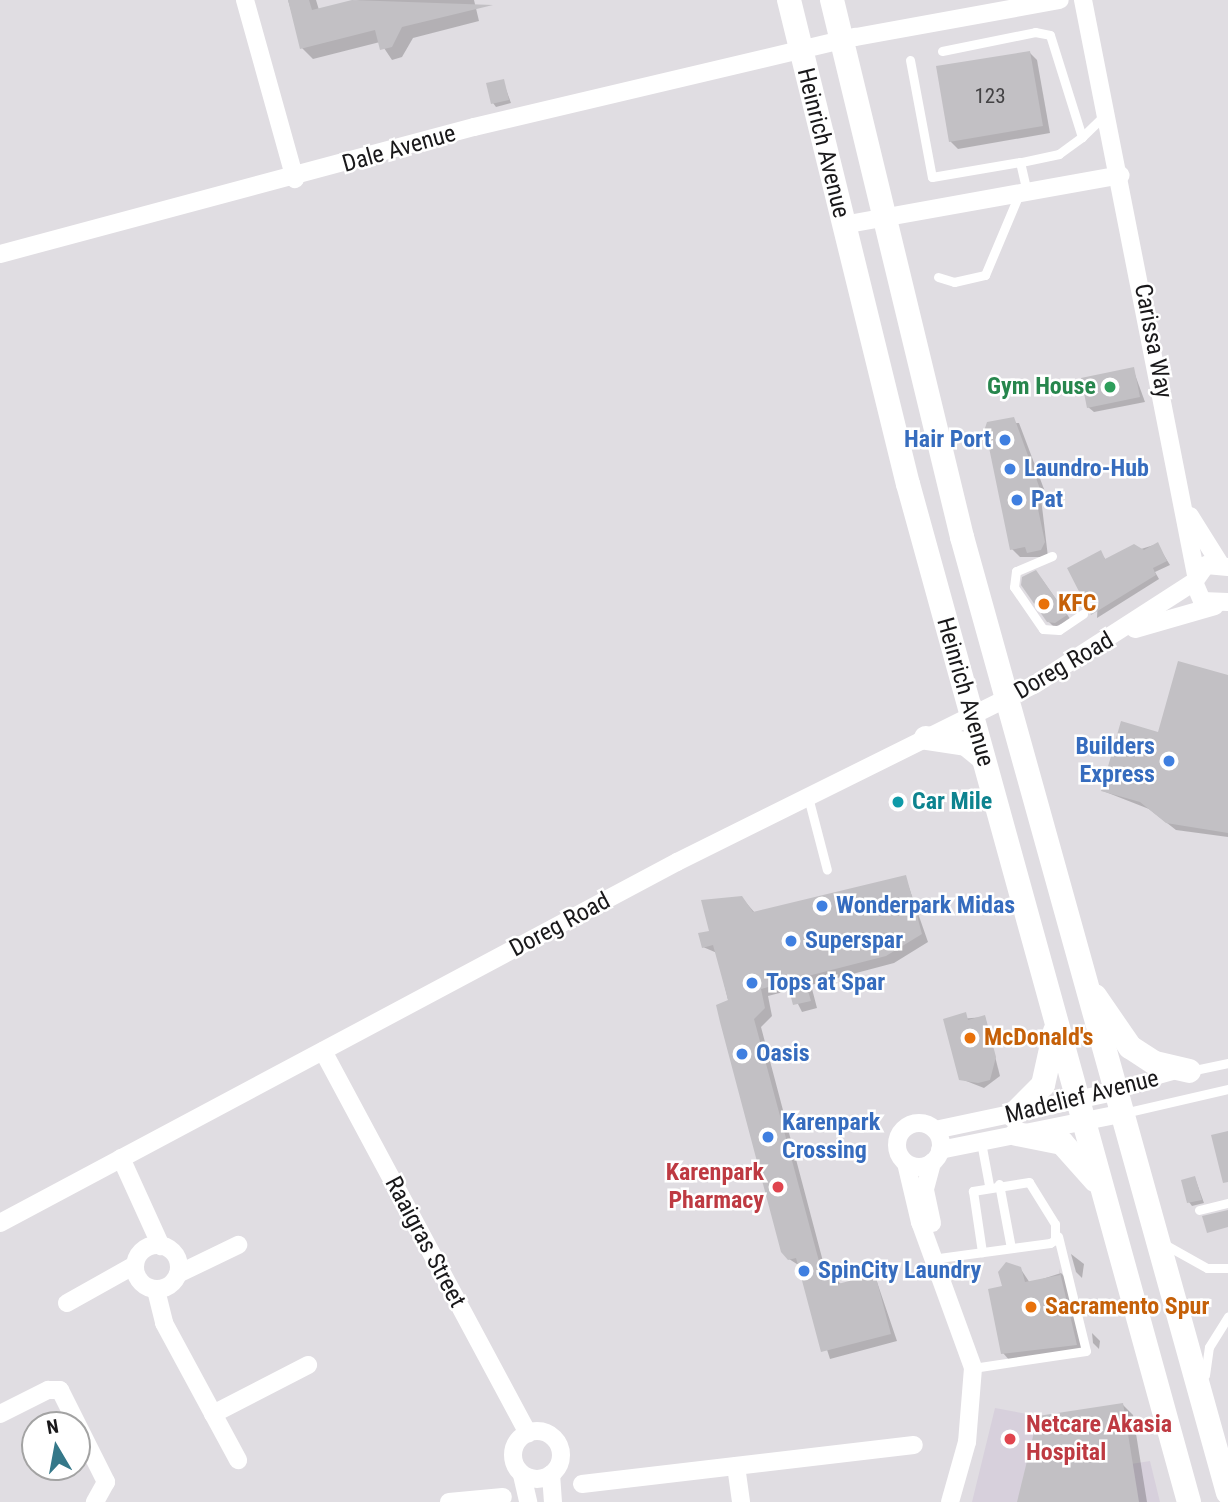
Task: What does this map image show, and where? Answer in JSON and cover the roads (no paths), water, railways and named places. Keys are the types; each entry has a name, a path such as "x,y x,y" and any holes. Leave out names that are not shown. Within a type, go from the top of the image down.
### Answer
{"street":[{"path":"245,0 295,180"},
{"name":"Heinrich Avenue","path":"789,0 843,225 971,717 1189,1502"},
{"name":"Heinrich Avenue","path":"832,0 884,218 1007,700 1117,1103 1228,1493"},
{"name":"Dale Avenue","path":"0,254 295,180 474,127 842,40 1060,0"},
{"name":"Carissa Way","path":"1083,0 1121,175 1186,506 1195,579"},
{"path":"843,225 1121,175"},
{"name":"Carissa Way","path":"1186,506 1226,566"},
{"name":"Doreg Road","path":"0,1223 807,795 1007,700 1122,632 1195,579 1226,566"},
{"name":"Doreg Road","path":"1195,579 1197,596 1221,604"},
{"name":"Doreg Road","path":"1122,632 1221,604"},
{"path":"926,738 966,744 983,758"},
{"path":"1082,974 1130,1047 1155,1063 1189,1071"},
{"path":"1056,1024 1043,1085 1015,1124 1062,1143 1102,1189"},
{"name":"Raaigras Street","path":"323,1051 528,1433"},
{"name":"Madelief Avenue","path":"935,1130 1015,1124 1117,1103"},
{"path":"943,1279 925,1189 936,1156 935,1130 922,1123 902,1130 897,1144 906,1163 920,1222 943,1279 973,1368 967,1443 950,1502"},
{"name":"Madelief Avenue","path":"936,1156 981,1142 1015,1124"},
{"path":"906,1163 936,1156"},
{"path":"121,1158 161,1245 174,1253 178,1274"},
{"path":"67,1303 135,1265 146,1248 161,1245"},
{"path":"156,1290 178,1274 238,1245"},
{"path":"135,1265 143,1284 156,1290"},
{"path":"156,1290 164,1323 238,1460"},
{"path":"213,1414 308,1365"},
{"path":"0,1414 48,1390 60,1391 106,1482 95,1502"},
{"path":"528,1502 522,1475 513,1456 528,1433 545,1433 557,1444 560,1460 551,1474 553,1502"},
{"path":"582,1484 914,1445"},
{"path":"736,1466 741,1502"},
{"path":"522,1475 551,1474"},
{"path":"449,1502 503,1497"}],"lane":[{"path":"942,51 1035,32 1050,35 1082,137"},
{"path":"910,60 932,177 1059,154 1107,113"},
{"path":"938,277 954,282 985,275 1023,193 1020,162"},
{"path":"1052,556 1016,571 1014,587 1042,629 1059,630 1083,614"},
{"path":"807,795 827,870"},
{"name":"Madelief Avenue","path":"1117,1103 1189,1071 1228,1063"},
{"name":"Madelief Avenue","path":"1117,1103 1228,1089"},
{"path":"981,1142 1011,1248"},
{"path":"973,1368 1087,1349 1058,1236 1037,1188 1029,1182 994,1185 971,1195 982,1252"},
{"path":"1199,1210 1228,1203"},
{"path":"939,1258 1011,1248 1058,1236"},
{"path":"1157,1239 1200,1266 1228,1268"},
{"path":"1204,1403 1209,1347 1227,1315"}],"place":[{"name":"Gym House","path":"1110,387"},
{"name":"Hair Port","path":"1005,440"},
{"name":"Laundro-Hub","path":"1010,469"},
{"name":"Pat","path":"1017,500"},
{"name":"KFC","path":"1044,604"},
{"name":"Builders Express","path":"1169,761"},
{"name":"Car Mile","path":"898,802"},
{"name":"Wonderpark Midas","path":"822,906"},
{"name":"Superspar","path":"791,941"},
{"name":"Tops at Spar","path":"752,983"},
{"name":"McDonald's","path":"970,1038"},
{"name":"Oasis","path":"742,1054"},
{"name":"Karenpark Crossing","path":"768,1137"},
{"name":"Karenpark Pharmacy","path":"778,1187"},
{"name":"SpinCity Laundry","path":"804,1271"},
{"name":"Sacramento Spur","path":"1031,1307"},
{"name":"Netcare Akasia Hospital","path":"1010,1439"}]}
